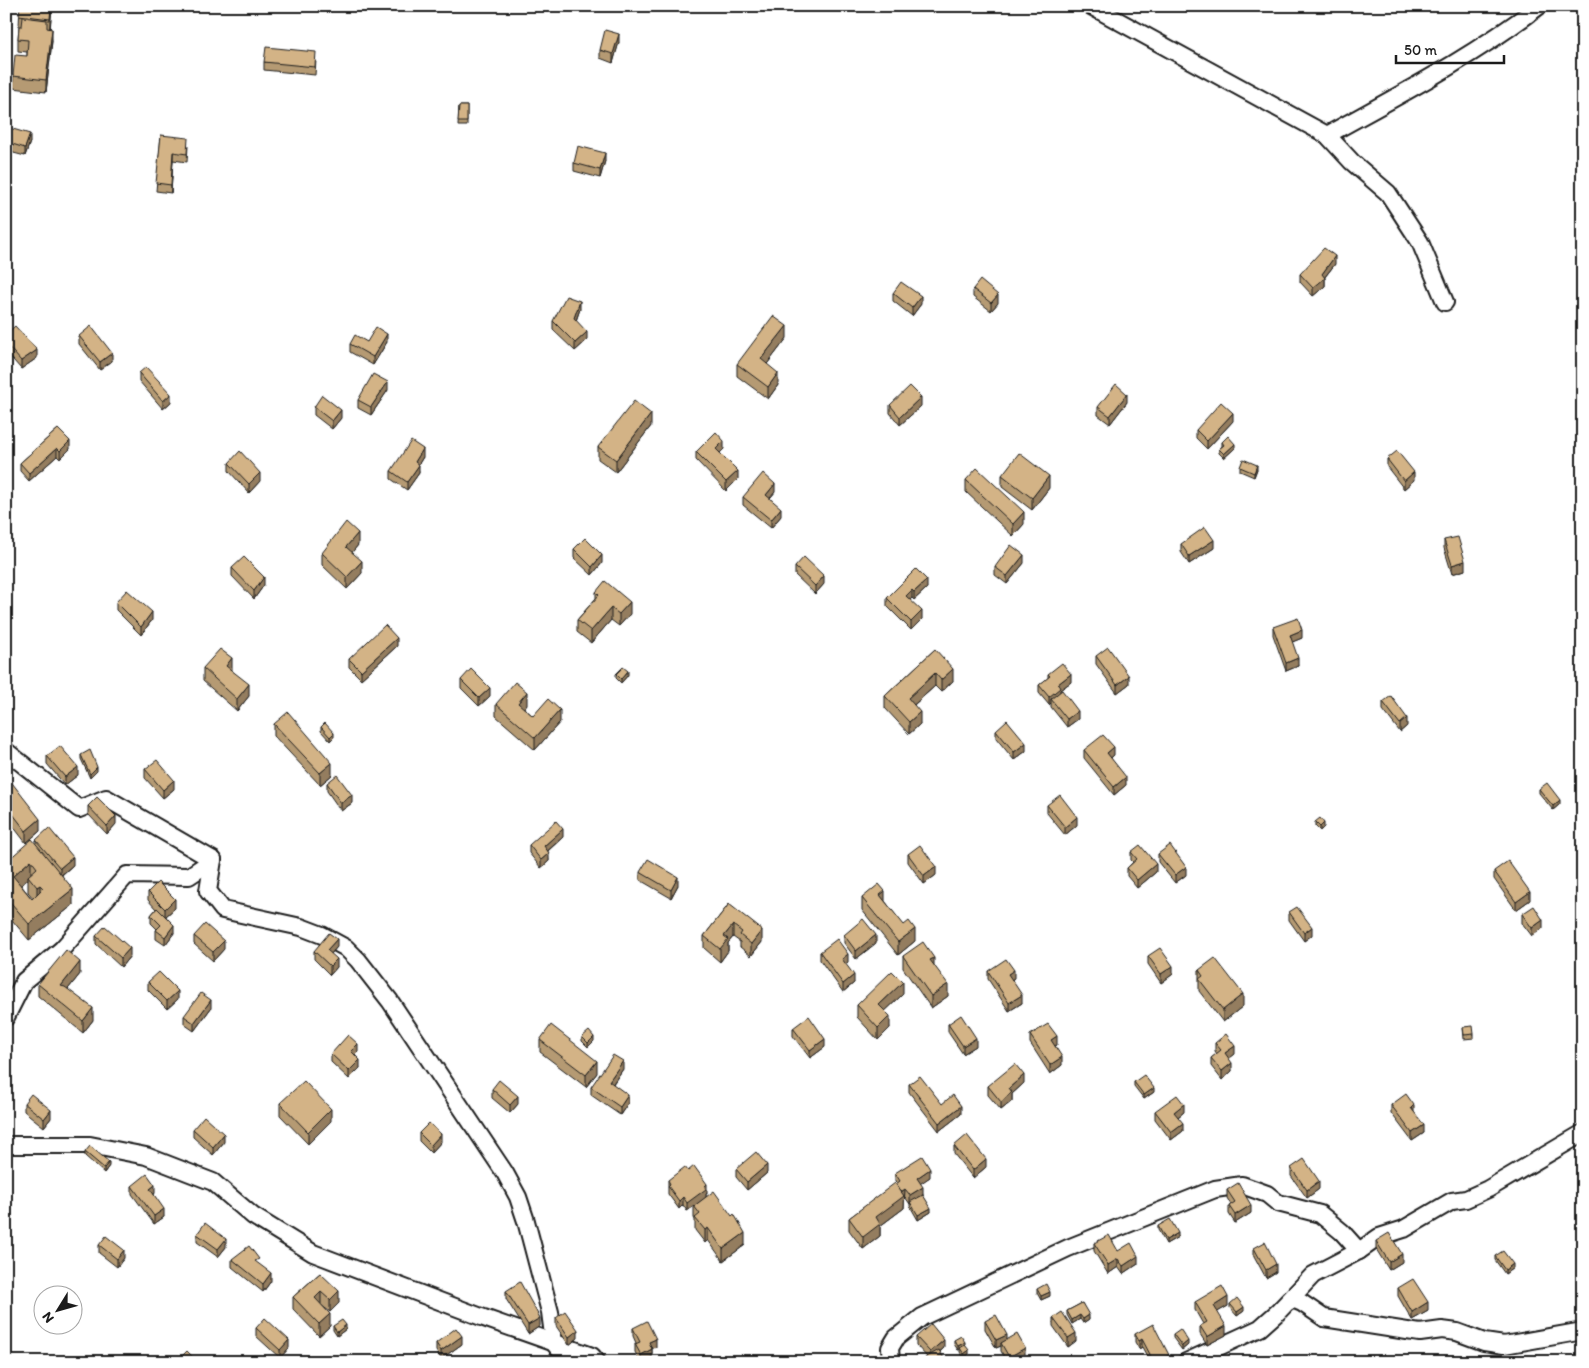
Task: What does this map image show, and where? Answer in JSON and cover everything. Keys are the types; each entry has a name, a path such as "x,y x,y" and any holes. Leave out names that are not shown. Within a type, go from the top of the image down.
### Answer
{"street":[{"path":"1091,6 1327,135 1352,162 1388,193 1420,242 1444,302"},
{"path":"1327,135 1443,70 1508,30 1539,6"},
{"path":"6,751 79,809 106,798 212,860"},
{"path":"6,1017 24,980 62,949 128,875 189,876 212,860"},
{"path":"212,860 208,891 223,910 300,927 322,935 352,954 390,1002 505,1173 518,1197 550,1312 554,1343 569,1362"},
{"path":"1186,1362 1260,1328 1313,1275 1359,1251 1379,1237 1404,1229 1452,1201 1466,1199 1488,1188 1583,1133"},
{"path":"6,1145 90,1145 146,1156 213,1182 252,1216 313,1253 484,1318 592,1356 597,1362"},
{"path":"891,1362 890,1348 896,1338 922,1317 1068,1248 1215,1189 1242,1185 1267,1194 1278,1203 1320,1214 1342,1232 1359,1251"},
{"path":"1289,1301 1294,1300 1302,1303 1324,1318 1420,1333 1442,1330 1457,1332 1484,1342 1504,1345 1583,1331"}],"building":[{"path":"20,6 51,6 50,19 19,15"},
{"path":"23,17 47,20 47,28 52,29 46,80 13,76 15,55 27,56 28,40 18,39 19,26 22,26"},
{"path":"605,30 619,34 613,54 600,50"},
{"path":"266,47 316,52 315,67 264,62"},
{"path":"459,106 467,106 467,122 458,122"},
{"path":"6,127 30,134 25,148 6,142"},
{"path":"161,135 188,138 187,154 173,152 171,185 156,183"},
{"path":"578,146 605,153 600,170 574,163"},
{"path":"1324,248 1335,256 1322,274 1325,278 1313,288 1300,274"},
{"path":"980,280 998,295 991,303 973,289"},
{"path":"901,282 921,296 912,308 893,293"},
{"path":"566,296 580,301 574,318 587,332 575,343 553,321"},
{"path":"773,316 787,326 761,359 778,373 768,387 737,364"},
{"path":"15,326 37,350 21,361 6,344 6,334"},
{"path":"91,326 112,353 100,362 79,336"},
{"path":"376,327 387,334 373,357 350,344 355,335 367,342"},
{"path":"146,367 171,394 163,401 139,373"},
{"path":"373,374 388,382 371,407 358,400"},
{"path":"1116,384 1127,394 1110,416 1098,407"},
{"path":"910,386 921,397 900,417 890,405"},
{"path":"322,395 341,410 332,421 314,407"},
{"path":"634,401 651,414 616,460 598,447"},
{"path":"1221,402 1233,413 1207,441 1196,430"},
{"path":"58,429 70,441 60,451 57,448 29,473 20,463"},
{"path":"716,432 724,441 716,449 738,471 726,482 696,452"},
{"path":"1228,436 1235,444 1224,454 1219,449 1224,445 1222,442"},
{"path":"411,441 423,449 415,462 419,465 407,482 391,471"},
{"path":"240,451 260,473 249,484 229,463"},
{"path":"1397,451 1414,472 1404,481 1387,459"},
{"path":"1019,453 1049,476 1032,498 1002,475"},
{"path":"1243,459 1257,465 1254,473 1240,467"},
{"path":"977,468 1024,512 1013,524 966,480"},
{"path":"763,473 775,484 766,495 781,508 771,520 743,497"},
{"path":"346,522 358,533 346,547 362,561 347,577 322,553"},
{"path":"1205,527 1214,540 1189,556 1181,544"},
{"path":"1458,537 1465,561 1452,565 1444,540"},
{"path":"585,538 602,555 592,567 574,549"},
{"path":"1011,545 1024,555 1007,576 995,567"},
{"path":"244,557 264,577 254,591 232,568"},
{"path":"804,557 824,576 815,586 795,567"},
{"path":"916,569 927,580 914,592 912,590 906,596 922,611 911,622 887,598"},
{"path":"605,581 630,602 619,614 611,608 591,631 577,620 599,595 596,592"},
{"path":"127,590 152,612 141,627 116,602"},
{"path":"1298,618 1302,630 1290,635 1298,658 1286,663 1273,627"},
{"path":"385,625 397,638 361,671 349,659"},
{"path":"1108,647 1129,676 1117,685 1096,656"},
{"path":"220,649 232,658 226,666 249,684 237,699 203,668"},
{"path":"935,649 953,669 941,680 935,673 908,698 920,712 909,722 885,696"},
{"path":"1062,663 1071,674 1058,684 1060,688 1049,697 1039,685 1050,676 1048,674"},
{"path":"623,667 628,671 621,679 616,674"},
{"path":"471,669 490,688 479,698 461,680"},
{"path":"515,682 527,692 518,703 533,716 548,699 560,710 535,738 496,704"},
{"path":"1062,690 1078,711 1067,719 1051,699"},
{"path":"1391,696 1407,718 1400,724 1383,702"},
{"path":"288,712 332,763 320,773 274,724"},
{"path":"1007,720 1026,743 1014,752 996,730"},
{"path":"325,723 334,733 330,737 321,727"},
{"path":"1103,735 1114,747 1107,753 1126,777 1114,787 1084,750"},
{"path":"60,746 78,767 65,777 47,756"},
{"path":"90,750 97,767 90,774 81,755"},
{"path":"157,760 174,780 163,790 145,769"},
{"path":"337,775 352,795 341,803 327,783"},
{"path":"9,779 40,819 26,831 6,805 6,780"},
{"path":"1547,783 1560,800 1553,806 1539,789"},
{"path":"1060,795 1077,817 1065,827 1047,805"},
{"path":"97,797 116,816 107,826 88,806"},
{"path":"1320,818 1324,823 1320,827 1315,822"},
{"path":"556,821 563,829 544,846 549,853 541,860 529,845"},
{"path":"49,828 73,857 60,868 36,840"},
{"path":"32,839 73,889 29,924 6,897 6,862","holes":["31,860 37,868 28,876 37,887 40,885 43,888 32,899 13,876"]},
{"path":"920,845 936,867 924,876 908,854"},
{"path":"1140,845 1156,864 1137,880 1127,868 1137,859 1131,852"},
{"path":"1170,845 1186,867 1175,875 1158,854"},
{"path":"648,859 678,877 671,890 640,872"},
{"path":"1508,861 1530,892 1516,902 1494,871"},
{"path":"158,882 175,899 165,909 148,892"},
{"path":"879,884 885,891 880,895 904,925 909,921 915,929 898,942 862,898"},
{"path":"729,904 762,930 751,944 740,935 742,932 733,925 724,936 728,939 720,949 704,936"},
{"path":"1534,906 1543,920 1532,928 1522,914"},
{"path":"1297,907 1312,927 1304,933 1289,912"},
{"path":"157,908 174,925 165,937 156,930 161,925 151,915"},
{"path":"863,919 876,935 856,951 844,935"},
{"path":"205,924 224,941 213,952 194,936"},
{"path":"105,926 130,948 121,958 96,936"},
{"path":"329,933 337,939 327,950 337,959 330,966 314,951"},
{"path":"837,939 848,954 842,959 854,975 843,984 820,952"},
{"path":"923,942 934,958 930,960 948,984 931,996 903,956"},
{"path":"1160,948 1173,966 1161,974 1148,956"},
{"path":"66,950 80,962 61,986 93,1008 83,1021 38,984"},
{"path":"1215,958 1243,994 1223,1010 1199,979 1203,976 1199,970"},
{"path":"1006,959 1014,970 1008,974 1022,995 1009,1003 988,971"},
{"path":"892,971 903,982 879,1005 890,1016 878,1028 857,1005"},
{"path":"159,972 178,991 167,1001 148,982"},
{"path":"201,993 211,1000 194,1023 184,1016"},
{"path":"961,1015 976,1038 963,1046 948,1024"},
{"path":"809,1016 825,1039 810,1050 793,1028"},
{"path":"1048,1024 1057,1036 1051,1040 1062,1057 1050,1065 1030,1035"},
{"path":"551,1025 597,1061 586,1075 540,1040"},
{"path":"1473,1026 1474,1034 1464,1035 1463,1027"},
{"path":"589,1031 594,1037 588,1043 582,1037"},
{"path":"1226,1034 1235,1046 1225,1053 1232,1063 1222,1071 1211,1058 1221,1050 1215,1043"},
{"path":"348,1035 358,1044 351,1051 360,1060 349,1071 331,1054"},
{"path":"613,1055 623,1061 609,1081 628,1095 620,1107 591,1087"},
{"path":"1015,1064 1024,1075 1009,1088 1012,1092 1001,1102 988,1086"},
{"path":"1144,1075 1154,1088 1144,1095 1134,1082"},
{"path":"920,1076 942,1104 953,1095 961,1106 939,1123 909,1084"},
{"path":"499,1080 518,1096 510,1105 492,1089"},
{"path":"304,1081 331,1109 308,1132 280,1103"},
{"path":"31,1094 51,1110 44,1119 24,1103"},
{"path":"1406,1094 1414,1105 1411,1108 1424,1125 1412,1133 1391,1105"},
{"path":"1177,1095 1184,1104 1174,1112 1183,1123 1171,1132 1155,1111"},
{"path":"204,1116 224,1134 213,1147 193,1129"},
{"path":"429,1123 441,1134 431,1145 419,1133"},
{"path":"967,1135 986,1159 973,1170 954,1146"},
{"path":"90,1146 109,1162 104,1168 85,1152"},
{"path":"756,1152 767,1165 747,1182 736,1169"},
{"path":"922,1156 930,1169 917,1178 923,1187 910,1195 905,1189 901,1192 896,1184 900,1181 895,1173"},
{"path":"1304,1159 1319,1181 1307,1190 1291,1168"},
{"path":"694,1166 707,1184 704,1187 706,1189 687,1203 683,1197 679,1201 668,1186 670,1184 668,1180 685,1167 688,1171"},
{"path":"147,1174 155,1185 150,1189 164,1209 154,1216 132,1186"},
{"path":"895,1183 904,1196 876,1217 880,1224 863,1237 849,1218"},
{"path":"1238,1183 1251,1205 1235,1215 1229,1206 1235,1202 1227,1190"},
{"path":"714,1191 732,1216 734,1214 745,1233 723,1249 708,1228 705,1230 695,1218 700,1214 694,1206"},
{"path":"923,1195 931,1208 918,1215 910,1202"},
{"path":"1170,1219 1178,1233 1166,1240 1158,1226"},
{"path":"205,1223 226,1239 218,1249 197,1234"},
{"path":"1389,1233 1402,1254 1389,1262 1376,1241"},
{"path":"1109,1235 1118,1251 1131,1243 1138,1256 1123,1266 1118,1259 1108,1265 1094,1243"},
{"path":"106,1236 124,1250 117,1259 99,1245"},
{"path":"1265,1242 1276,1264 1266,1270 1254,1248"},
{"path":"249,1246 259,1259 255,1261 271,1273 263,1284 232,1259"},
{"path":"1503,1251 1513,1264 1505,1270 1495,1256"},
{"path":"320,1273 339,1291 330,1300 321,1292 315,1298 330,1314 319,1324 293,1297"},
{"path":"1413,1279 1428,1302 1412,1312 1398,1288"},
{"path":"520,1282 540,1318 528,1325 506,1291"},
{"path":"1046,1284 1050,1292 1041,1296 1037,1289"},
{"path":"1222,1286 1228,1297 1214,1306 1226,1326 1207,1337 1200,1326 1207,1322 1195,1302"},
{"path":"1237,1298 1244,1307 1237,1312 1230,1304"},
{"path":"1082,1303 1089,1315 1083,1319 1080,1315 1072,1320 1067,1311"},
{"path":"565,1311 578,1330 569,1337 556,1318"},
{"path":"1062,1312 1076,1333 1068,1338 1053,1318"},
{"path":"996,1315 1007,1335 996,1340 985,1321"},
{"path":"265,1318 289,1340 280,1350 256,1328"},
{"path":"342,1320 346,1325 337,1332 333,1326"},
{"path":"647,1321 656,1339 649,1342 652,1349 641,1355 635,1344 640,1342 633,1328"},
{"path":"931,1324 944,1340 930,1352 916,1337"},
{"path":"1153,1324 1169,1355 1157,1362 1154,1362 1142,1339 1139,1341 1135,1334"},
{"path":"456,1328 462,1336 441,1351 436,1343"},
{"path":"1180,1329 1188,1341 1182,1346 1173,1334"},
{"path":"1017,1334 1025,1348 1009,1357 1001,1343"},
{"path":"961,1336 965,1342 958,1346 954,1340"},
{"path":"965,1345 969,1350 964,1354 960,1348"},
{"path":"939,1350 946,1362 927,1362 925,1358"},
{"path":"187,1351 198,1362 176,1362"},
{"path":"859,1356 863,1362 851,1362"}]}
